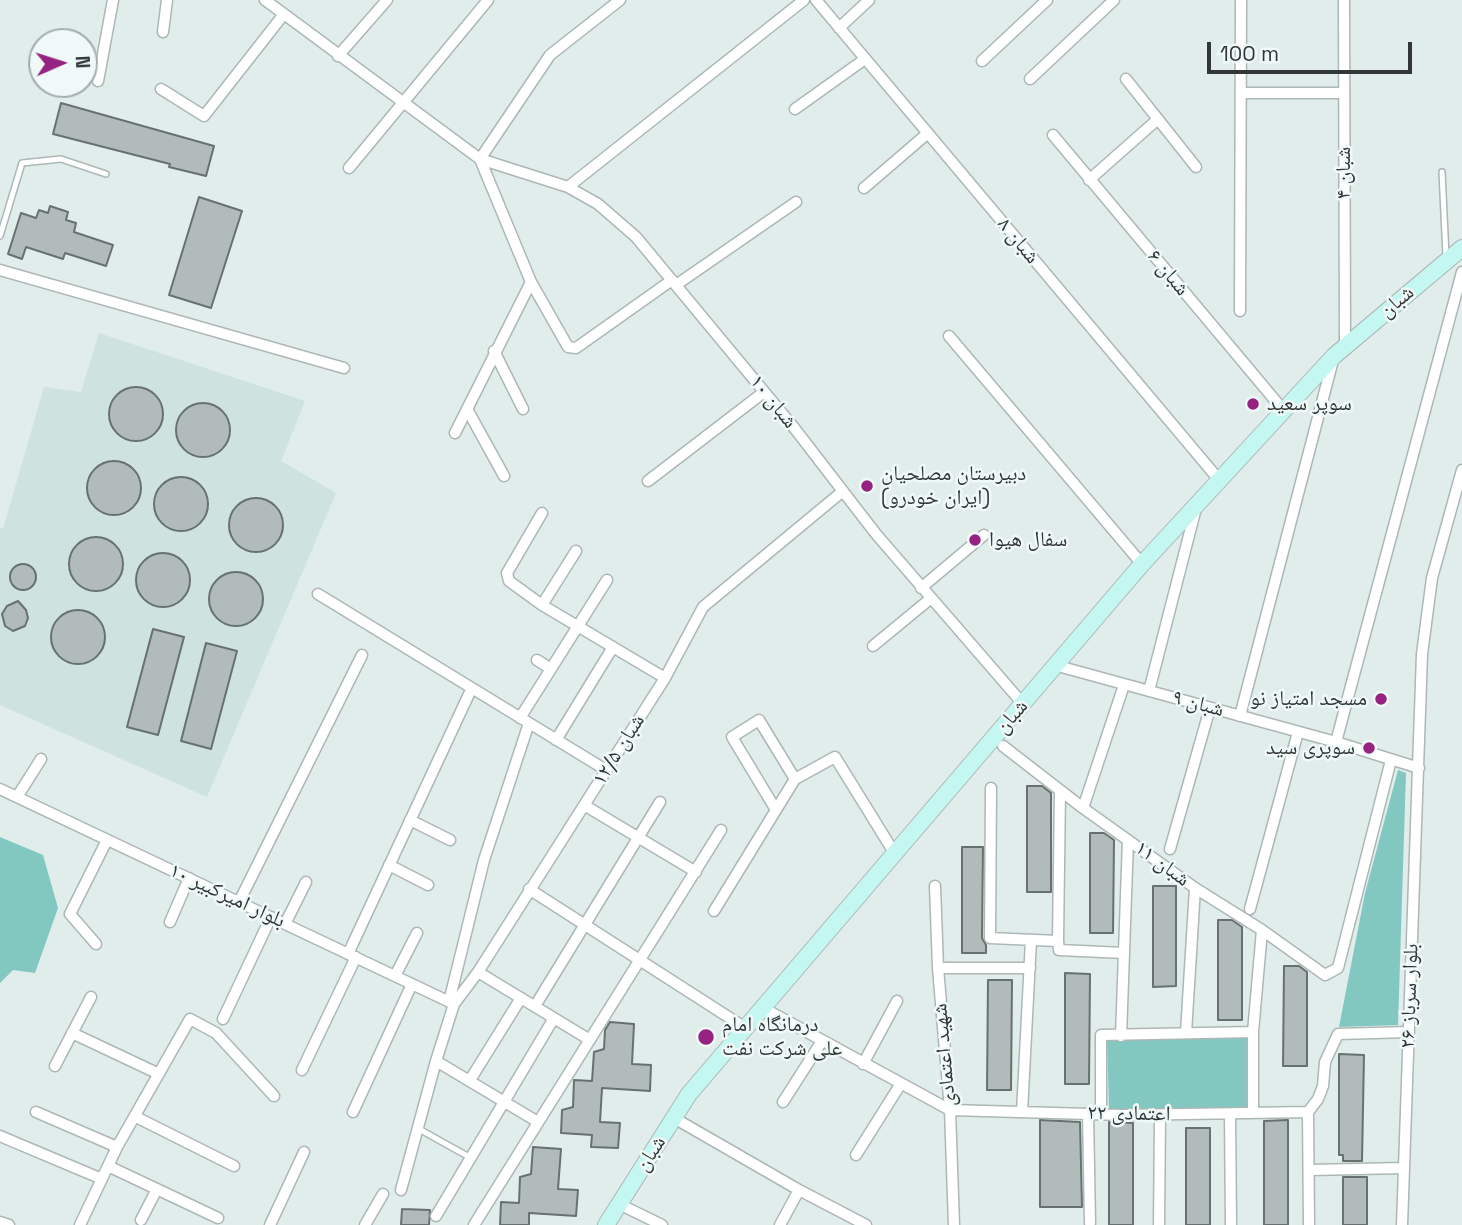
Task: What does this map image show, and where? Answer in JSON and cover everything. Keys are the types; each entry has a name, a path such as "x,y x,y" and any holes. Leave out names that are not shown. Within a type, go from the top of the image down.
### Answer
{"street":[{"path":"98,81 113,0"},
{"path":"163,32 167,0"},
{"path":"265,0 480,159 531,282 568,347 576,348 796,202"},
{"path":"338,56 387,0"},
{"path":"349,167 488,0"},
{"path":"480,159 551,55 620,0"},
{"path":"568,187 804,0"},
{"name":"۸ شبان","path":"816,0 1220,481"},
{"path":"839,28 869,0"},
{"path":"982,61 1047,0"},
{"path":"1030,79 1114,0"},
{"path":"1240,311 1241,0"},
{"name":"۴ شبان","path":"1240,716 1340,351 1344,0"},
{"path":"162,89 204,116 284,14"},
{"path":"795,109 865,58"},
{"path":"1126,79 1196,167"},
{"path":"1242,93 1344,93"},
{"path":"1090,180 1158,119"},
{"path":"864,188 928,133"},
{"name":"۶ شبان","path":"1053,135 1284,411"},
{"name":"۱۰ شبان","path":"480,159 568,187 598,204 636,237 930,599 1023,704"},
{"name":"شبان","path":"606,1225 689,1094 1058,666 1142,564 1340,351 1462,248"},
{"path":"0,270 344,368"},
{"path":"1336,742 1462,272"},
{"path":"455,433 531,282"},
{"path":"949,336 1142,564"},
{"path":"494,351 523,409"},
{"path":"648,481 764,392"},
{"path":"467,409 504,476"},
{"name":"۲۶ بلوار سرباز","path":"1402,1225 1422,654 1432,578 1462,470"},
{"name":"۱۲/۵ شبان","path":"452,1003 478,972 665,678 703,607 843,491"},
{"path":"1149,691 1196,508"},
{"path":"542,513 507,577 542,605 665,678"},
{"path":"921,588 984,535"},
{"path":"542,605 576,551"},
{"path":"401,1190 452,1003 484,860 524,720 551,669 607,580"},
{"path":"318,594 606,770"},
{"path":"873,646 930,599"},
{"path":"556,740 582,687 613,648"},
{"path":"239,902 362,655"},
{"path":"537,660 551,669"},
{"name":"۹ شبان","path":"1058,666 1336,742 1419,768"},
{"path":"1083,808 1124,685"},
{"path":"302,1070 389,865 469,694"},
{"path":"1170,849 1210,708"},
{"path":"776,810 732,737 759,720 795,779"},
{"path":"1250,909 1298,732"},
{"name":"۱۱ شبان","path":"1003,746 1083,808 1195,888 1262,930 1325,975 1338,968 1391,760"},
{"path":"715,911 795,779 835,757 895,854"},
{"path":"17,797 41,759"},
{"path":"991,788 990,938 1058,941"},
{"name":"۱۰ بلوار امیرکبیر","path":"0,789 452,1003"},
{"path":"1059,790 1059,950 1124,953"},
{"path":"535,1006 660,802"},
{"path":"584,805 696,872"},
{"path":"410,820 450,839"},
{"path":"474,1225 721,830"},
{"path":"96,944 70,914 107,839"},
{"path":"1121,1036 1128,840"},
{"path":"389,865 428,885"},
{"path":"170,922 189,878"},
{"path":"285,924 306,882"},
{"name":"شهید اعتمادی","path":"935,886 938,968 950,1110 954,1225"},
{"path":"1186,1033 1195,888"},
{"path":"529,889 747,1029"},
{"path":"223,1019 271,917"},
{"path":"1253,1113 1253,1032 1262,930"},
{"path":"395,976 417,933"},
{"path":"1022,1112 1031,940"},
{"path":"938,968 1030,968"},
{"path":"478,972 590,1040"},
{"path":"353,1112 412,984"},
{"path":"55,1066 91,997"},
{"path":"470,1080 521,998"},
{"path":"863,1064 897,1001"},
{"path":"763,1007 900,1085 950,1110"},
{"path":"436,1216 554,1018"},
{"path":"80,1225 117,1147 190,1019 216,1033 274,1096"},
{"path":"1101,1113 1101,1035 1253,1032"},
{"path":"1309,1225 1308,1112 1318,1099 1323,1086 1325,1062 1338,1034 1409,1032"},
{"path":"72,1033 159,1074"},
{"path":"783,1102 822,1041"},
{"path":"436,1061 538,1122"},
{"path":"856,1155 900,1085"},
{"name":"۲۲ اعتمادی","path":"950,1110 1160,1115 1308,1112"},
{"path":"36,1112 117,1147"},
{"path":"1088,1113 1090,1223"},
{"path":"1230,1114 1231,1225"},
{"path":"1159,1225 1160,1115"},
{"path":"136,1117 234,1166"},
{"path":"674,1118 860,1223"},
{"path":"0,1136 102,1178"},
{"path":"270,1225 304,1152"},
{"path":"108,1166 218,1218"},
{"path":"1310,1170 1404,1168"},
{"path":"141,1220 157,1189"},
{"path":"780,1225 799,1190"},
{"path":"365,1225 383,1194"},
{"path":"619,1203 662,1225"},
{"path":"0,1222 9,1225"}],"lane":[{"path":"0,236 22,163 61,159 106,174"},
{"path":"1442,172 1446,262"},
{"path":"418,1128 471,1158"}],"shaded area":[{"path":"99,333 305,401 281,461 336,493 207,797 0,705 0,528 3,529 44,387 81,392"},
{"path":"1398,770 1406,773 1398,1025 1339,1027 1365,893"},
{"path":"0,837 43,855 58,908 35,973 13,970 0,983"},
{"path":"1248,1036 1250,1108 1109,1110 1107,1038"}],"building":[{"path":"61,103 214,146 206,176 53,134"},
{"path":"199,197 242,211 211,308 169,295"},
{"path":"50,206 68,212 66,220 76,223 74,232 113,245 106,266 65,253 63,259 26,247 22,259 8,254 21,213 36,218 39,210 48,213"},
{"path":"136,387 155,395 163,414 155,433 136,441 117,433 109,414 117,395"},
{"path":"203,403 222,411 230,430 222,449 203,457 184,449 176,430 184,411"},
{"path":"114,461 133,469 141,488 133,507 114,515 95,507 87,488 95,469"},
{"path":"181,477 200,485 208,504 200,523 181,531 162,523 154,504 162,485"},
{"path":"256,498 275,506 283,525 275,544 256,552 237,544 229,525 237,506"},
{"path":"96,537 115,545 123,564 115,583 96,591 77,583 69,564 77,545"},
{"path":"163,553 182,561 190,580 182,599 163,607 144,599 136,580 144,561"},
{"path":"23,564 32,568 36,577 32,586 23,590 14,586 10,577 14,568"},
{"path":"236,572 255,580 263,599 255,618 236,626 217,618 209,599 217,580"},
{"path":"18,601 26,610 28,618 25,626 13,631 5,626 2,614 7,606"},
{"path":"78,610 97,618 105,637 97,656 78,664 59,656 51,637 59,618"},
{"path":"153,629 184,637 158,735 127,727"},
{"path":"206,643 237,651 211,749 181,741"},
{"path":"1027,786 1042,786 1051,793 1051,892 1027,892"},
{"path":"1090,833 1104,833 1114,840 1113,933 1090,933"},
{"path":"962,847 983,847 982,938 986,953 962,953"},
{"path":"1153,886 1176,886 1176,986 1153,987"},
{"path":"1218,920 1232,920 1242,927 1242,1020 1218,1020"},
{"path":"1284,966 1299,966 1307,972 1307,1066 1283,1066"},
{"path":"1065,973 1090,974 1089,1084 1065,1084"},
{"path":"988,980 1012,980 1011,1090 987,1090"},
{"path":"610,1022 634,1024 632,1064 651,1065 650,1091 602,1088 600,1122 620,1123 618,1148 591,1147 592,1135 561,1133 562,1110 573,1107 574,1080 592,1081 594,1052 604,1049 605,1030"},
{"path":"1339,1054 1364,1055 1362,1161 1343,1161 1343,1155 1339,1155"},
{"path":"1040,1120 1080,1122 1082,1207 1040,1207"},
{"path":"1288,1120 1288,1225 1264,1225 1264,1121"},
{"path":"1109,1122 1133,1123 1133,1225 1109,1225"},
{"path":"1186,1128 1210,1128 1210,1225 1186,1225"},
{"path":"533,1147 561,1149 558,1189 578,1190 576,1216 529,1213 529,1225 500,1225 501,1202 519,1203 520,1177 531,1174"},
{"path":"1343,1177 1367,1177 1367,1225 1343,1225"},
{"path":"402,1209 430,1210 429,1225 401,1225"}],"place":[{"name":"سوپر سعید","path":"1253,404"},
{"name":"دبیرستان مصلحیان (ایران خودرو)","path":"867,486"},
{"name":"سفال هیوا","path":"975,540"},
{"name":"مسجد امتیاز نو","path":"1381,699"},
{"name":"سوپری سید","path":"1369,748"},
{"name":"درمانگاه امام علی شرکت نفت","path":"706,1037"}]}
